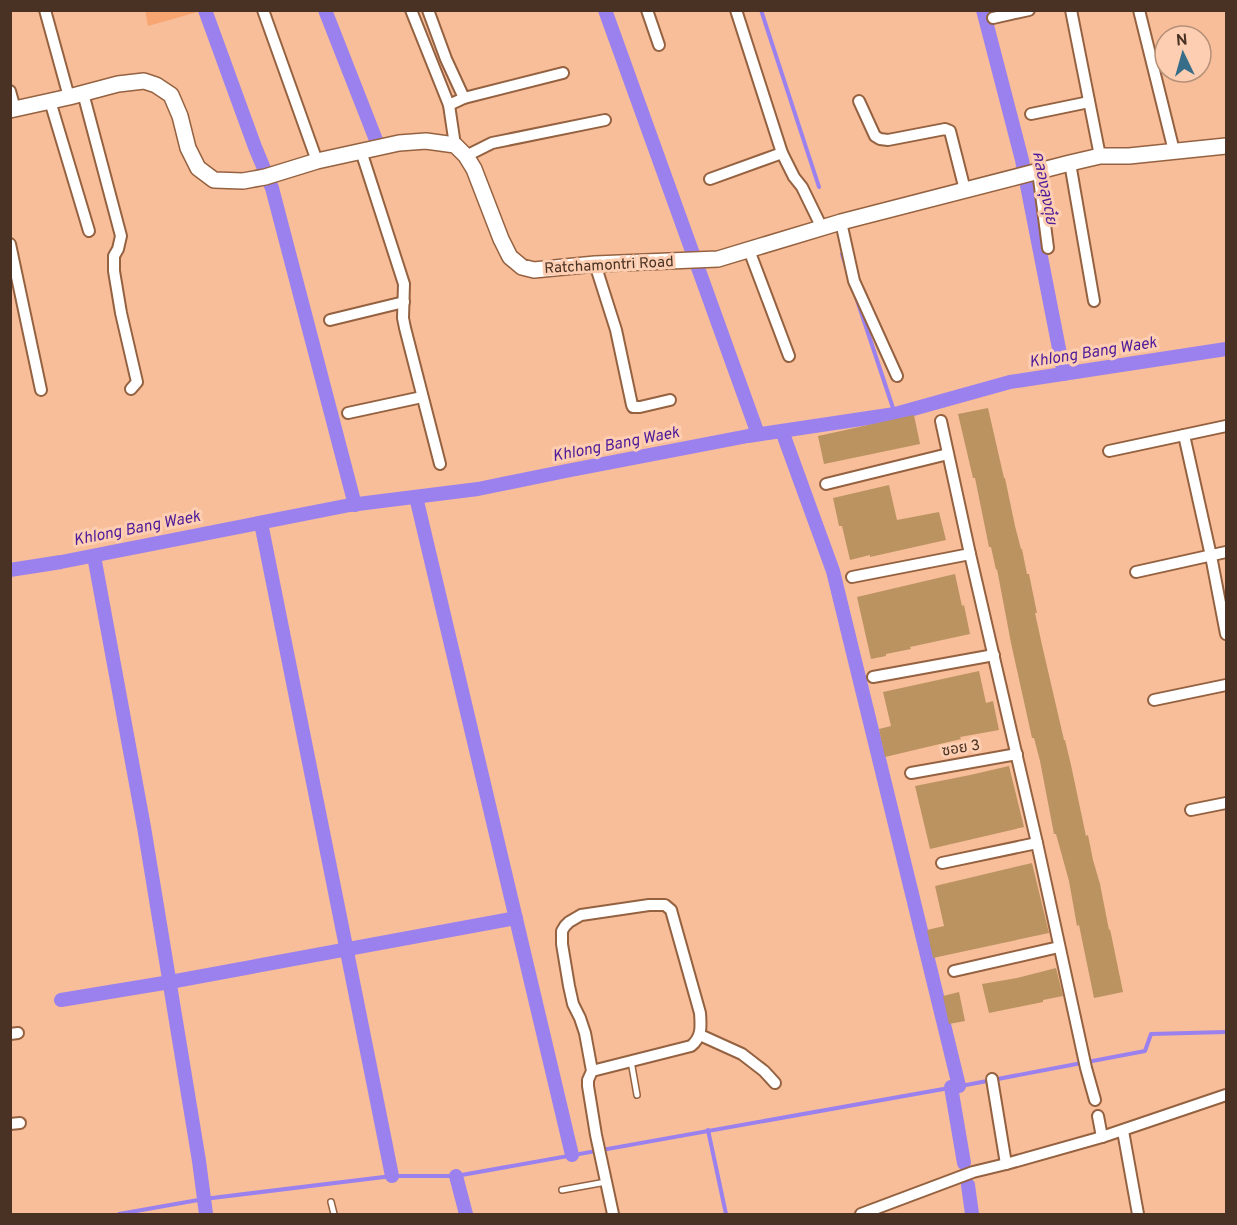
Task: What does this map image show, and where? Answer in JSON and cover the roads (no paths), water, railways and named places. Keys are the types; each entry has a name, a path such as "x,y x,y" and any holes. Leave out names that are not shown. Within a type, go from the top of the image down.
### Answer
{"street":[{"path":"45,10 76,95 121,236 114,256 114,271 137,382 131,389"},
{"path":"263,10 317,161"},
{"path":"411,10 449,105 461,151"},
{"path":"428,10 446,59 464,98"},
{"path":"647,10 659,45"},
{"path":"736,10 782,153 822,228"},
{"path":"993,18 1029,10"},
{"path":"1071,10 1100,156"},
{"path":"1139,10 1174,151"},
{"path":"449,105 464,98 563,73"},
{"path":"10,91 13,109 118,84 144,81 156,85 171,95 180,116 188,148 198,168 214,180 243,182 317,161 408,142 426,141 461,151 605,120"},
{"path":"50,101 89,231"},
{"path":"859,101 876,136 880,139 888,140 945,129 950,131 965,190"},
{"path":"1031,114 1089,102"},
{"name":"Ratchamontri Road","path":"461,151 474,169 510,257 522,267 534,270 595,264 718,259 841,222 1006,178 1100,156 1129,156 1227,146"},
{"path":"362,152 404,284 403,318 440,464"},
{"path":"710,179 782,153"},
{"path":"1070,163 1094,302"},
{"path":"1035,171 1048,248"},
{"path":"841,222 854,281 897,376"},
{"path":"10,244 41,390"},
{"path":"749,250 789,356"},
{"path":"595,264 616,330 633,407 670,400"},
{"path":"330,320 404,302"},
{"path":"348,413 422,397"},
{"path":"941,421 1095,1100"},
{"path":"1109,451 1227,426"},
{"path":"1184,435 1227,634"},
{"path":"826,484 948,454"},
{"path":"1136,572 1227,552"},
{"path":"852,577 970,555"},
{"path":"873,677 994,655"},
{"path":"1154,700 1227,685"},
{"name":"ซอย 3","path":"911,773 1017,754"},
{"path":"1191,810 1227,803"},
{"path":"942,863 1037,843"},
{"path":"592,1071 692,1046 698,1040 701,1029 700,1013 671,910 665,905 649,905 581,915 565,926 562,931 569,986 573,1004 585,1033 592,1071 588,1086 613,1215"},
{"path":"954,970 1059,948"},
{"path":"700,1035 742,1054 775,1083"},
{"path":"992,1079 1006,1164"},
{"path":"861,1215 973,1172 1123,1131 1227,1095"},
{"path":"1098,1116 1102,1137"},
{"path":"1123,1131 1138,1215"}],"lane":[{"path":"631,1061 637,1095"},
{"path":"562,1190 606,1182"},
{"path":"331,1202 334,1215"}],"waterway":[{"path":"205,10 272,188 355,505"},
{"path":"325,10 376,140"},
{"path":"605,10 758,434"},
{"path":"761,10 819,187"},
{"name":"คลองลุงตุ๋ย","path":"983,10 1022,160 1064,374"},
{"path":"842,254 846,267"},
{"path":"856,297 895,414"},
{"name":"Khlong Bang Waek","path":"10,570 350,505 478,489 748,436 895,414 1010,382 1226,349"},
{"path":"782,431 833,571 959,1086"},
{"path":"416,497 572,1155"},
{"path":"261,523 392,1176"},
{"path":"94,556 144,827 206,1214"},
{"path":"61,1000 516,918"},
{"path":"119,1214 204,1199 392,1176 456,1176 1145,1051 1151,1034 1226,1032"},
{"path":"951,1087 964,1163"},
{"path":"708,1130 726,1214"},
{"path":"456,1176 466,1214"},
{"path":"968,1185 972,1214"}]}
